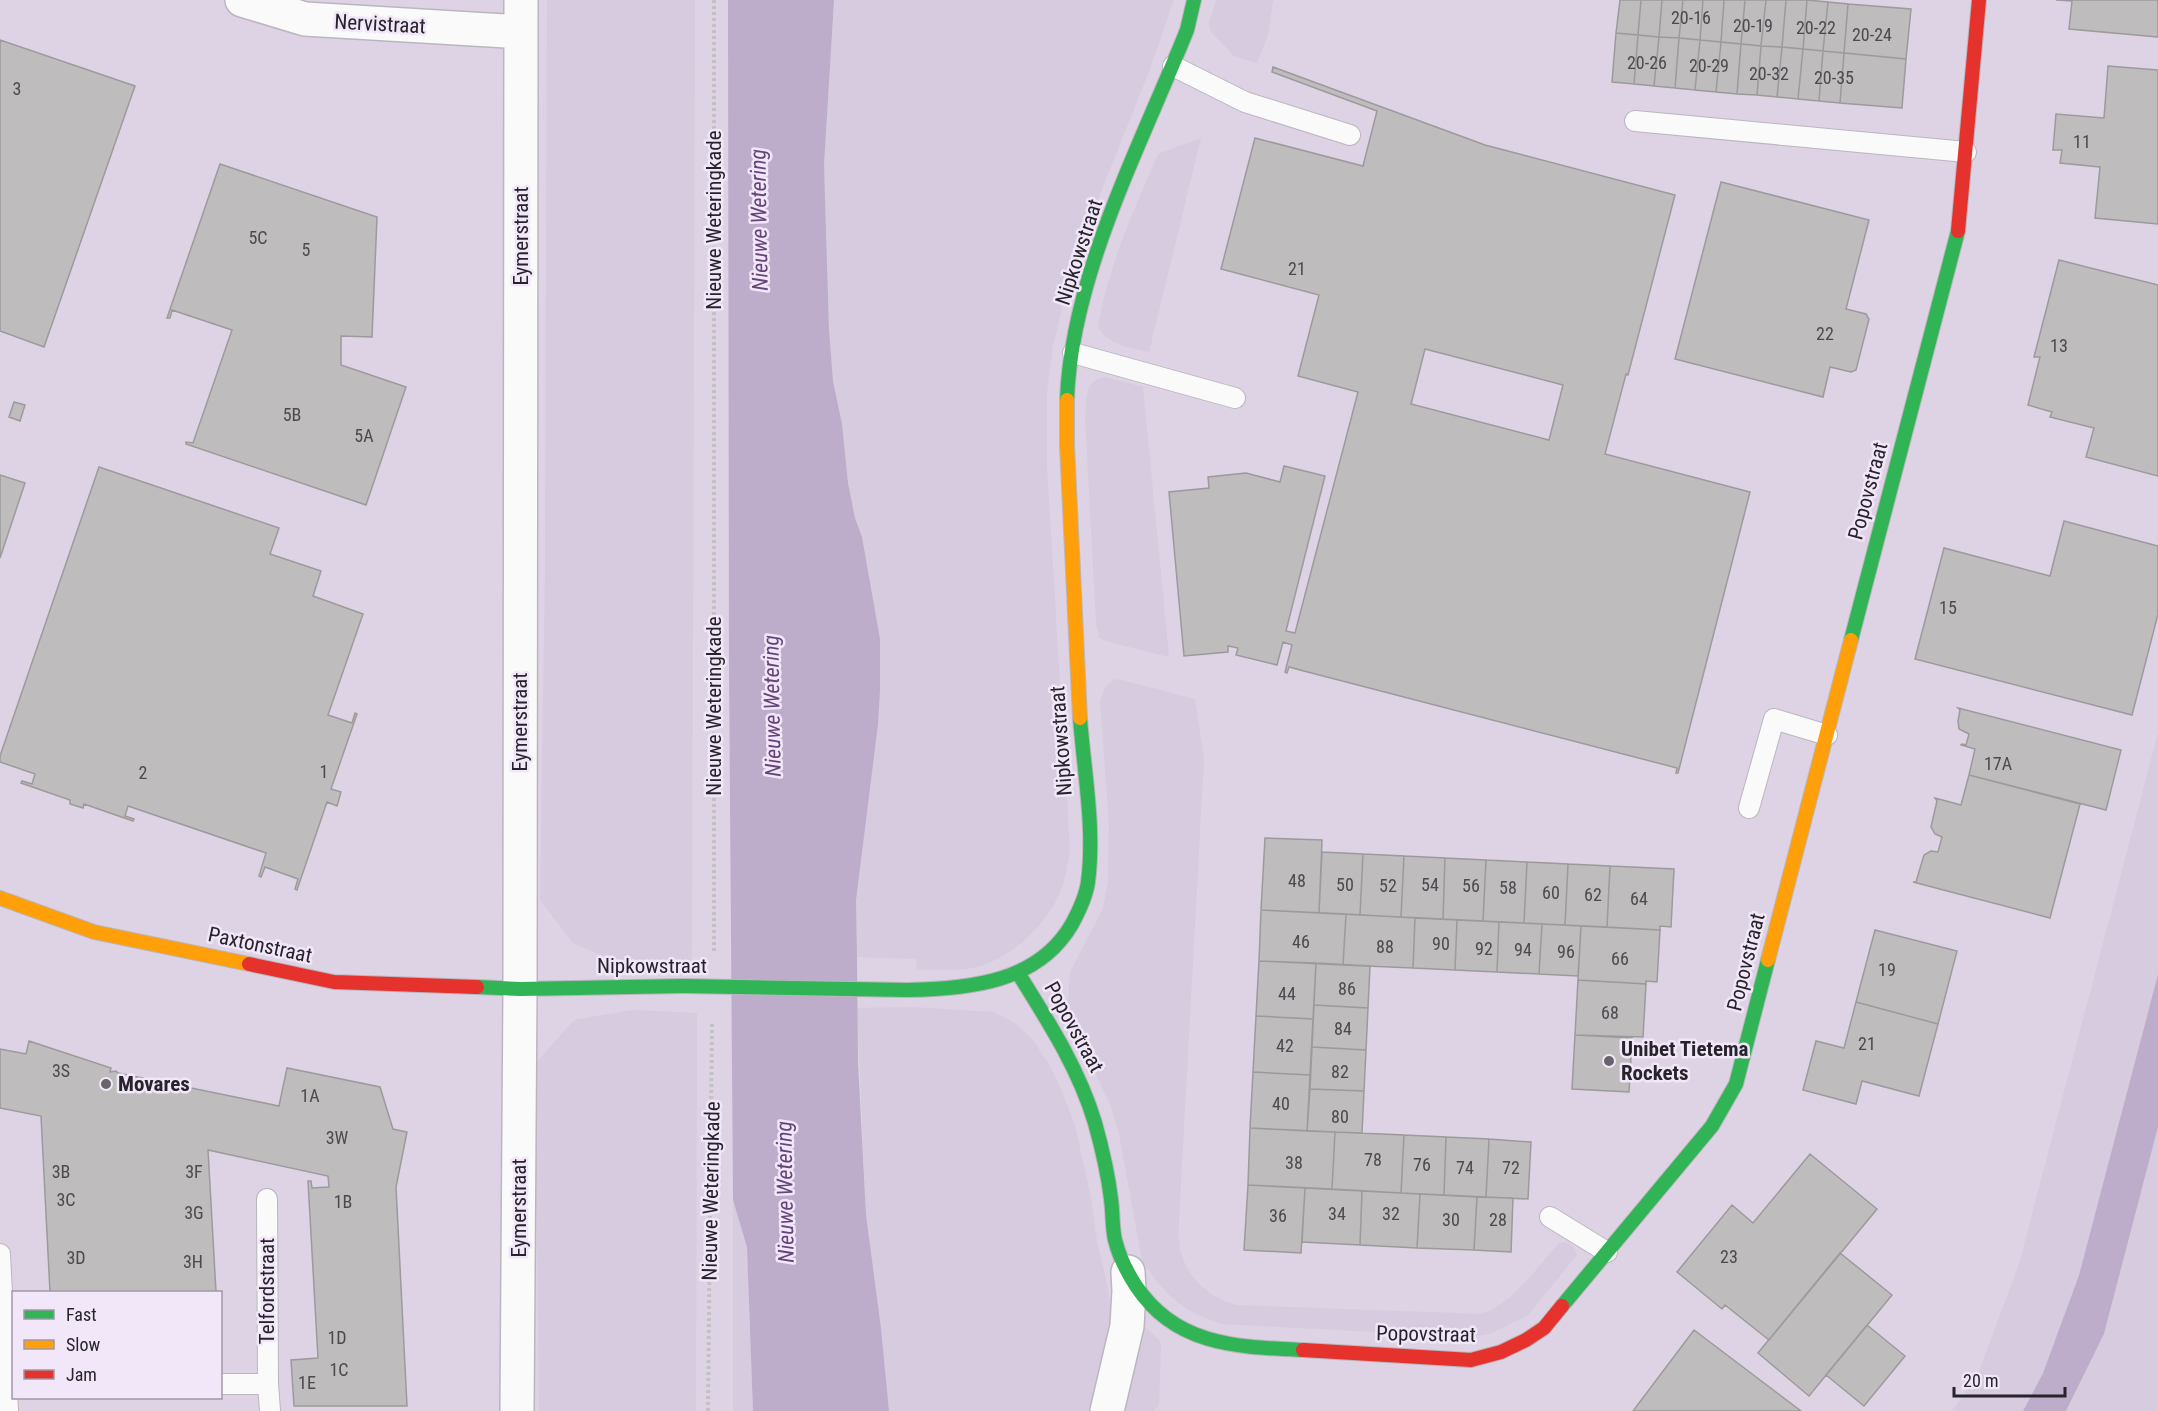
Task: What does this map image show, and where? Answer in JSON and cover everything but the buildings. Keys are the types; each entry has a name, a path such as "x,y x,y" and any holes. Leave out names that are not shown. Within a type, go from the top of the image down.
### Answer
{"street":[{"name":"Nervistraat","path":"242,0 305,19 521,32"},
{"name":"Eymerstraat","path":"517,1411 520,989 521,0"},
{"name":"Nipkowstraat","path":"520,989 684,986 945,990 970,987 1018,973 1044,957 1065,936 1077,914 1088,884 1090,854 1079,709 1067,431 1068,383 1076,331 1094,262 1187,30 1194,0"},
{"name":"Popovstraat","path":"1018,973 1085,1090 1102,1151 1111,1198 1115,1240 1128,1272 1140,1293 1160,1316 1182,1331 1207,1340 1258,1348 1471,1360 1525,1343 1544,1328 1712,1126 1736,1084 1959,225 1979,0"},
{"name":"Paxtonstraat","path":"0,898 94,933 334,982 520,989"},
{"path":"1107,1411 1127,1326 1128,1272"}],"lane":[{"path":"1173,66 1245,102 1350,135"},
{"path":"1635,121 1966,152"},
{"path":"1073,353 1235,398"},
{"path":"1749,808 1774,719 1827,735"},
{"name":"Telfordstraat","path":"267,1199 270,1411"},
{"path":"1550,1217 1607,1252"},
{"path":"0,1254 10,1387 8,1411"},
{"path":"222,1384 268,1384"}],"path":[{"name":"Nieuwe Weteringkade","path":"713,962 714,0"},
{"name":"Nieuwe Weteringkade","path":"708,1411 712,1021"}],"shaded area":[{"path":"0,0 2158,0 2158,816 1981,1411 0,1411"},
{"path":"547,0 695,0 692,961 612,960 573,943 540,900 545,575"},
{"path":"834,0 1174,0 1148,74 1084,234 1066,291 1053,346 1047,392 1047,467 1070,850 1067,869 1057,899 1033,932 1011,951 973,968 917,970 916,959 857,957 856,900 880,689 880,639 862,538 855,518 848,483 842,424 833,381 829,330 824,165"},
{"path":"1216,0 1273,0 1268,35 1257,63 1234,56 1211,32 1209,23"},
{"path":"1201,138 1149,352 1120,345 1108,338 1098,327 1108,282 1131,218 1158,154"},
{"path":"1105,377 1143,387 1169,657 1099,638 1096,623 1085,417 1090,386 1098,379"},
{"path":"1117,679 1195,699 1204,758 1179,1232 1182,1255 1192,1275 1207,1290 1236,1305 1481,1314 1504,1302 1514,1293 1559,1243 1568,1243 1577,1255 1528,1315 1490,1334 1470,1337 1223,1324 1197,1314 1176,1301 1158,1283 1142,1260 1119,1134 1110,1104 1080,1041 1068,1003 1070,972 1103,908 1108,882 1109,822 1100,702 1108,684"},
{"path":"2158,733 2158,974 2079,1275 2043,1373 2023,1411 1952,1411 1978,1374 2019,1264"},
{"path":"912,1007 993,1012 1015,1023 1032,1039 1049,1064 1063,1094 1075,1126 1091,1198 1113,1326 1096,1411 889,1411 866,1215 857,1008"},
{"path":"633,1010 697,1013 696,1411 539,1411 535,1064 574,1020"},
{"path":"2158,1127 2158,1411 2066,1411 2104,1334"},
{"path":"733,1200 747,1246 753,1411 733,1411"},
{"path":"1144,1326 1159,1340 1161,1345 1159,1406 1153,1411 1118,1411 1136,1345"}],"water":[{"name":"Nieuwe Wetering","path":"728,0 834,0 824,165 829,330 833,381 842,424 848,483 855,518 862,537 880,639 878,724 856,900 858,1063 866,1215 889,1411 753,1411 747,1247 733,1200"},
{"path":"2158,974 2158,1127 2104,1334 2066,1411 2023,1411 2043,1373 2079,1275"}],"traffic: fast":[{"path":"1067,400 1071,353 1081,306 1095,259 1111,212 1187,30 1194,0"},
{"path":"1851,640 1958,231"},
{"path":"907,990 954,988 1000,979 1021,971 1058,944 1072,924 1086,893 1090,862 1090,821 1080,718"},
{"path":"1562,1306 1712,1126 1736,1084 1768,960"},
{"path":"1018,973 1072,1064 1088,1103 1098,1132 1106,1171 1115,1240 1136,1286 1152,1306 1170,1321 1189,1332 1232,1344 1303,1350"},
{"path":"477,987 520,989 684,986"},
{"path":"684,986 907,990"}],"traffic: slow":[{"path":"1067,400 1067,445 1080,718"},
{"path":"1768,960 1851,640"},
{"path":"0,898 94,932 249,964"}],"traffic: jam":[{"path":"1958,231 1979,0"},
{"path":"249,964 334,982 477,987"},
{"path":"1303,1350 1471,1360 1501,1352 1526,1340 1544,1328 1562,1306"}],"place":[{"name":"Unibet Tietema Rockets","path":"1609,1061"},
{"name":"Movares","path":"106,1084"}]}
